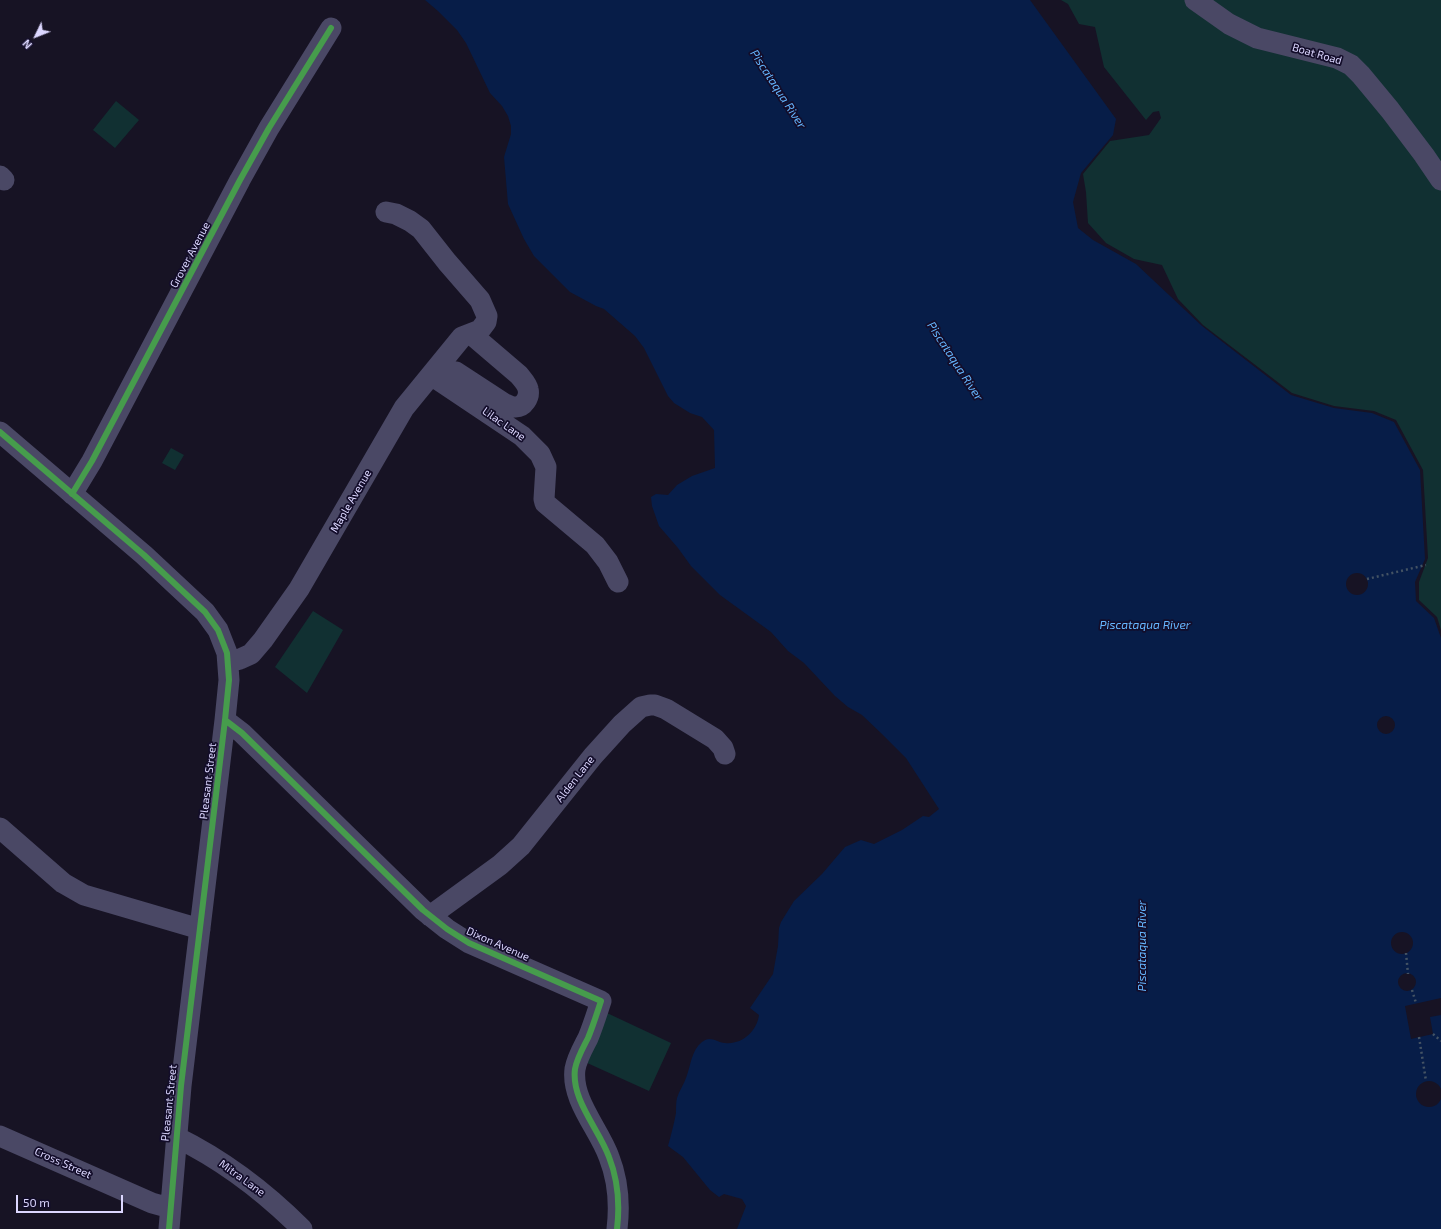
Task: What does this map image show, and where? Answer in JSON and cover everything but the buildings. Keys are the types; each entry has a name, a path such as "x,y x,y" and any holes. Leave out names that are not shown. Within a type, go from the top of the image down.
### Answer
{"street":[{"name":"Boat Road","path":"1195,0 1229,24 1256,38 1337,58 1350,64 1390,110 1441,180"},
{"name":"Grover Avenue","path":"72,494 92,461 240,180 269,128 331,28"},
{"name":"Maple Avenue","path":"228,662 251,654 263,640 299,589 404,408 462,337 480,330 486,322 487,316 485,308 480,300 421,229 410,221 396,214 386,212"},
{"path":"434,371 456,372 505,404 514,408 524,403 528,397 528,390 519,375 470,334"},
{"name":"Lilac Lane","path":"434,371 522,436 540,454 546,467 545,503 595,545 605,557 618,582"},
{"name":"Pleasant Street","path":"0,432 164,574 205,612 221,638 228,662 229,680 225,720 176,1137 169,1229"},
{"name":"Alden Lane","path":"430,916 500,865 521,846 593,756 622,724 646,705 655,705 666,709 715,739 723,748 725,754"},
{"name":"Dixon Avenue","path":"225,720 242,733 281,770 359,849 430,916 455,935 469,943 601,1001 575,1070 577,1091 581,1102 609,1156 619,1197 617,1229"},
{"path":"0,828 63,883 74,890 200,929"},
{"name":"Cross Street","path":"0,1136 152,1203 170,1208"},
{"name":"Mitra Lane","path":"176,1137 216,1159 268,1196 302,1229"}],"path":[{"path":"1367,579 1426,565"},
{"path":"1406,953 1408,974"},
{"path":"1412,990 1416,1003"},
{"path":"1433,1034 1441,1041"},
{"path":"1419,1037 1426,1081"}],"green space":[{"path":"1061,0 1441,0 1441,630 1437,617 1419,600 1419,582 1428,558 1423,470 1396,420 1374,411 1334,406 1292,393 1203,325 1178,299 1162,265 1134,259 1106,243 1088,223 1083,174 1110,141 1149,135 1161,118 1159,111 1153,112 1146,120 1104,67 1095,27 1079,24 1068,4"},
{"path":"116,101 139,120 115,148 93,130"},
{"path":"171,448 184,455 175,470 162,463"},
{"path":"313,611 343,630 307,693 275,667"},
{"path":"607,1013 671,1043 649,1091 585,1062"}],"water":[{"name":"Piscataqua River","path":"425,0 1030,0 1116,119 1113,135 1081,173 1073,202 1078,228 1093,240 1136,264 1202,326 1291,395 1334,408 1372,413 1394,422 1420,470 1425,559 1415,582 1416,601 1434,618 1441,638 1441,1229 737,1229 746,1206 742,1199 724,1194 719,1197 710,1190 683,1157 668,1146 676,1113 677,1098 686,1078 693,1054 698,1046 708,1039 725,1043 737,1042 748,1036 758,1021 759,1015 750,1008 773,974 778,946 779,928 794,901 822,874 845,847 861,840 874,844 902,830 923,816 929,817 939,809 906,758 862,715 848,707 835,696 804,663 788,651 771,632 720,595 691,566 659,526 652,506 651,497 656,494 668,495 677,485 692,476 715,468 714,430 702,417 690,413 674,403 668,396 644,348 635,336 604,309 570,292 534,256 524,239 508,204 504,157 511,134 511,126 508,116 502,106 490,93 466,43 457,30"}],"pier":[{"path":"1357,573 1365,576 1368,584 1365,592 1357,595 1349,592 1346,584 1349,576"},
{"path":"1386,716 1392,719 1395,725 1392,731 1386,734 1380,731 1377,725 1380,719"},
{"path":"1402,932 1410,935 1413,943 1410,951 1402,954 1394,951 1391,943 1394,935"},
{"path":"1407,973 1413,976 1416,982 1413,988 1407,991 1401,988 1398,982 1401,976"},
{"path":"1441,998 1441,1015 1430,1017 1433,1034 1411,1039 1405,1006"},
{"path":"1429,1081 1438,1085 1442,1094 1438,1103 1429,1107 1420,1103 1416,1094 1420,1085"}],"cycle path":[{"path":"72,494 92,461 240,180 269,128 331,28"},
{"path":"0,432 144,555 205,612 218,630 227,653 229,680 225,720 181,1086 169,1229"},
{"path":"225,720 242,733 423,910 447,929 469,943 601,1001 590,1033 577,1061 575,1081 581,1103 605,1146 612,1166 618,1192 617,1229"}]}
